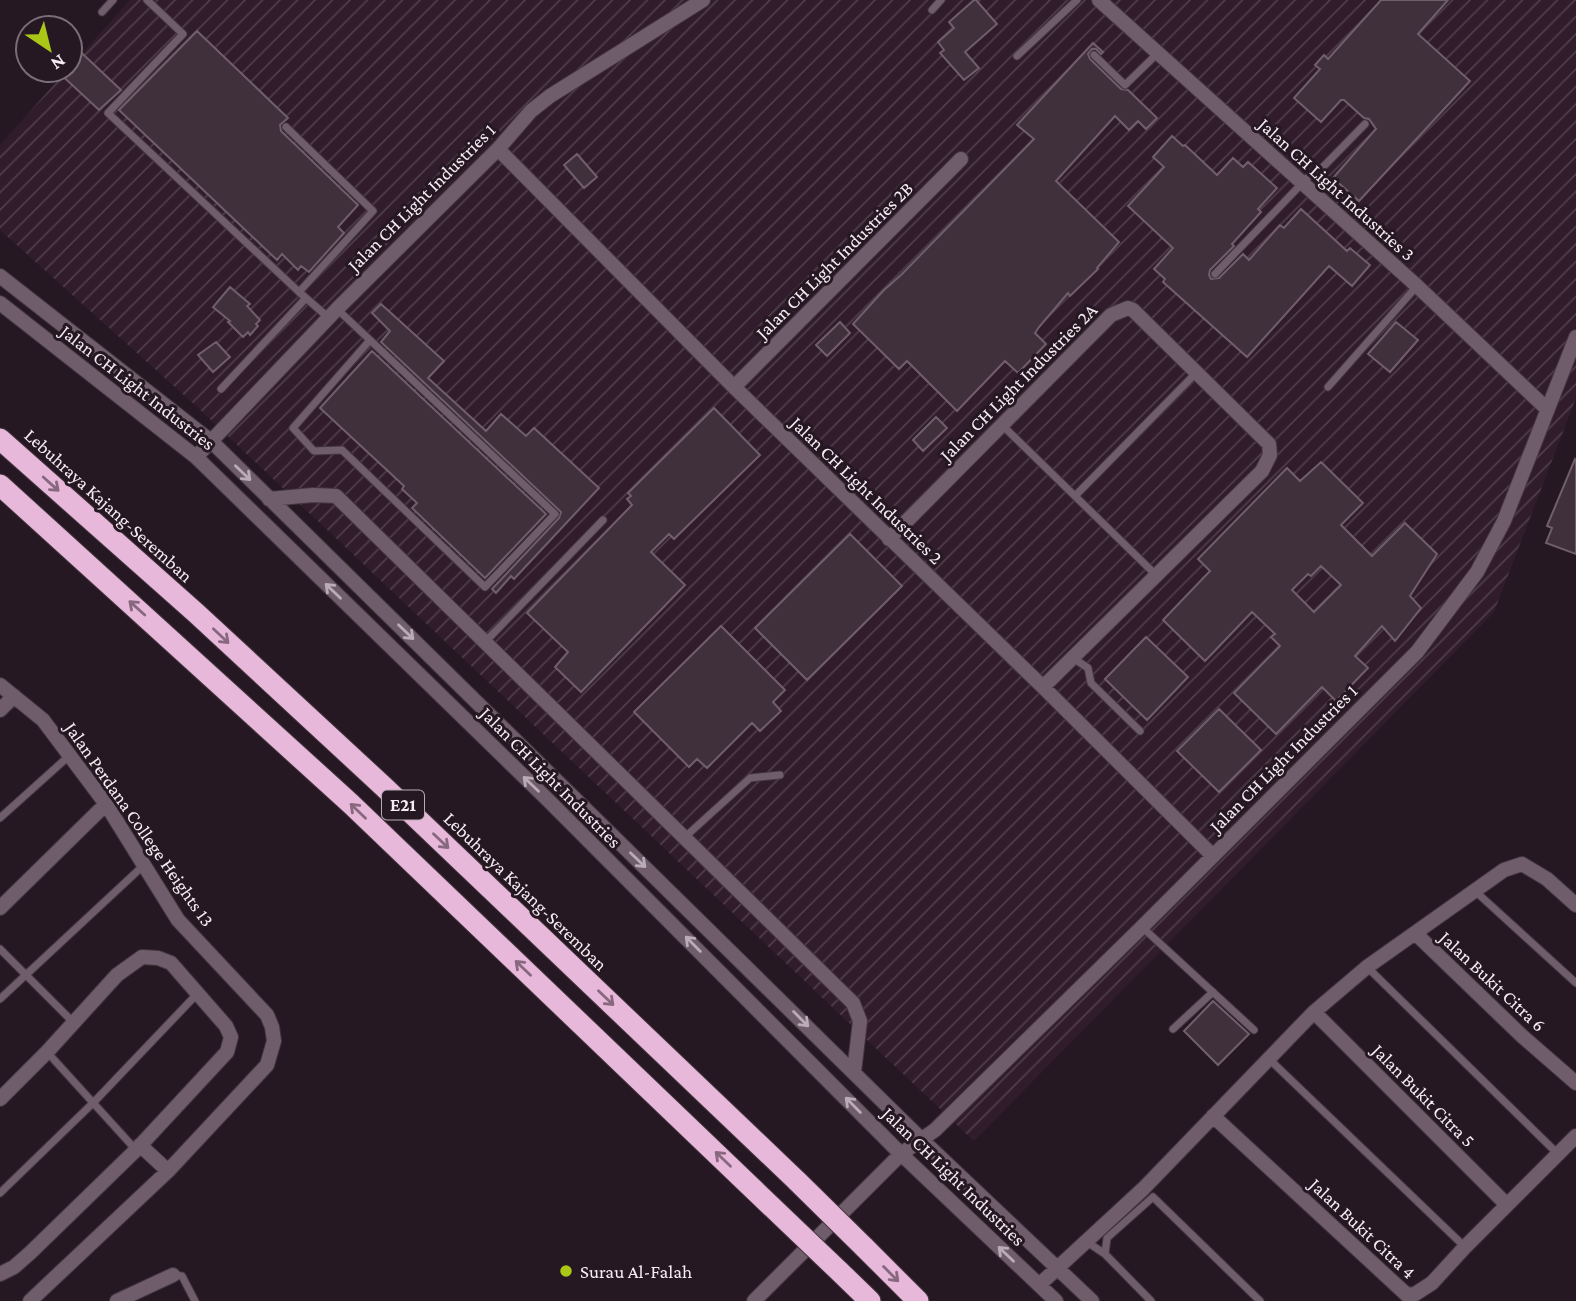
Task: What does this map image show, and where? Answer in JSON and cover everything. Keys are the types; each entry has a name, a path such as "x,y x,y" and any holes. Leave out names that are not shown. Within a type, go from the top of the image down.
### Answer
{"highway":[{"name":"Lebuhraya Kajang-Seremban","path":"0,439 196,613 384,787 797,1181 918,1301"},
{"name":"E21","path":"0,485 351,804 870,1301"}],"street":[{"name":"Jalan CH Light Industries 1","path":"196,457 333,313 498,149 531,111 550,96 703,0"},
{"name":"Jalan CH Light Industries 3","path":"1099,0 1417,286 1547,409"},
{"name":"Jalan CH Light Industries 2","path":"498,149 734,387 1213,856"},
{"name":"Jalan CH Light Industries 2B","path":"734,387 961,159"},
{"name":"Jalan CH Light Industries","path":"0,276 212,442 922,1140 1091,1301"},
{"name":"Jalan CH Light Industries","path":"0,303 196,457 548,800 901,1154 1056,1301"},
{"name":"Jalan CH Light Industries 2A","path":"889,539 1111,315 1128,308 1133,310 1269,444 1270,455 1262,471 1043,687"},
{"name":"Jalan CH Light Industries 1","path":"754,1301 901,1154 922,1140 1142,927 1417,652 1477,572 1504,522 1576,337"},
{"path":"270,499 336,496 685,836 853,1003 860,1021 854,1072"},
{"name":"Jalan Perdana College Heights 13","path":"0,685 43,720 70,755 106,804 178,920 267,1016 274,1041 267,1065 169,1171 30,1301"},
{"path":"0,710 14,696"},
{"path":"0,908 106,804"},
{"path":"1039,1285 1148,1193 1213,1116 1314,1012 1367,967 1474,891 1504,870 1522,864 1547,879 1576,905"},
{"name":"Jalan Bukit Citra 6","path":"1415,933 1522,1036 1576,1083"},
{"path":"0,1100 117,975 142,957 158,958 171,963 226,1026 231,1037 227,1052 138,1148 30,1253 0,1274"},
{"name":"Jalan Bukit Citra 5","path":"1314,1012 1507,1205"},
{"name":"Jalan Bukit Citra 4","path":"1213,1116 1407,1295 1415,1294 1432,1283 1576,1136"},
{"path":"138,1148 169,1171"},
{"path":"117,1301 173,1275"}],"lane":[{"path":"102,12 113,0"},
{"path":"147,0 183,34 108,113 299,292 370,340 555,514 485,587 342,450 314,451 293,428 370,340"},
{"path":"932,10 941,0"},
{"path":"1017,57 1077,0"},
{"path":"1094,55 1125,85 1158,53"},
{"path":"1215,274 1311,174 1323,167 1365,124"},
{"path":"286,127 373,211 299,292"},
{"path":"1328,387 1417,286"},
{"path":"221,388 306,298"},
{"path":"1075,496 1196,372"},
{"path":"1002,425 1157,575"},
{"path":"486,641 603,520"},
{"path":"1073,659 1088,668 1091,683 1140,731"},
{"path":"0,818 70,755"},
{"path":"685,836 750,778 780,775"},
{"path":"0,999 144,864"},
{"path":"1474,891 1576,984"},
{"path":"1142,927 1254,1030"},
{"path":"0,949 74,1023"},
{"path":"1367,967 1559,1155"},
{"path":"1173,1029 1213,992"},
{"path":"0,1193 94,1102 197,994"},
{"path":"47,1052 138,1148"},
{"path":"1268,1058 1465,1247"},
{"path":"1105,1254 1107,1238 1148,1193 1260,1301"},
{"path":"1087,1242 1105,1254 1151,1301"},
{"path":"173,1275 182,1276 195,1301"}],"shaded area":[{"path":"130,0 1576,0 1576,398 1494,612 974,1141 196,406 0,230 0,145 54,84 84,84 84,51"}],"building":[{"path":"974,0 997,24 965,52 979,68 964,80 940,53 944,50 938,42 954,28 949,22"},
{"path":"1381,0 1448,0 1418,34 1470,81 1359,201 1333,178 1376,129 1369,119 1364,118 1344,100 1321,122 1294,98 1320,69 1315,65 1324,55 1328,59"},
{"path":"197,31 288,118 280,125 281,131 358,205 338,227 344,233 309,272 301,266 298,270 282,254 277,260 119,110"},
{"path":"1093,43 1103,52 1101,54 1092,49 1088,54 1090,59 1157,118 1146,129 1138,121 1129,130 1115,116 1056,181 1119,242 1098,269 1070,296 1068,293 1039,327 1035,333 1046,344 1018,373 1005,361 957,411 907,361 899,369 853,324 1034,139 1017,125"},
{"path":"84,55 121,90 99,110 71,84 84,84"},
{"path":"1172,136 1217,175 1233,158 1243,167 1248,162 1277,188 1258,209 1261,212 1232,244 1234,246 1210,270 1211,279 1219,278 1243,254 1249,260 1280,225 1284,228 1301,209 1347,251 1350,248 1370,265 1352,286 1329,266 1247,357 1163,282 1165,279 1154,269 1173,248 1128,206 1164,167 1153,157"},
{"path":"577,154 597,177 584,188 564,165"},
{"path":"230,287 250,304 247,306 260,320 250,335 248,332 243,337 228,322 230,321 213,307"},
{"path":"381,304 444,361 428,378 486,431 501,414 526,436 534,428 599,488 514,579 511,576 496,593 492,589 559,518 561,512 381,342 390,331 372,313"},
{"path":"840,322 850,333 827,356 816,345"},
{"path":"1396,322 1418,340 1390,372 1368,354"},
{"path":"216,342 230,357 213,372 198,355"},
{"path":"372,351 546,514 485,578 412,508 417,503 402,489 404,486 320,408"},
{"path":"714,408 760,455 674,539 669,534 651,552 685,585 581,692 555,667 568,652 527,613 632,505 627,499 631,496 628,493"},
{"path":"936,417 947,428 923,451 913,440"},
{"path":"1575,459 1576,554 1546,543 1552,528 1547,526"},
{"path":"1321,462 1363,503 1341,525 1372,556 1405,523 1437,554 1410,596 1421,608 1395,641 1382,626 1355,656 1368,668 1336,701 1322,687 1276,734 1234,693 1280,646 1271,637 1275,634 1252,612 1205,661 1163,620 1210,571 1198,559 1287,468 1300,481","holes":["1321,566 1341,585 1314,612 1292,590 1308,574 1311,576"]},
{"path":"850,534 902,586 807,680 755,628"},
{"path":"721,626 785,690 773,702 781,711 760,731 752,723 707,768 697,759 689,767 634,712"},
{"path":"1146,637 1188,677 1147,720 1105,679"},
{"path":"1219,709 1261,750 1219,792 1177,751"},
{"path":"1213,1001 1249,1034 1218,1065 1184,1031"}],"place":[{"name":"Surau Al-Falah","path":"566,1271"}]}
